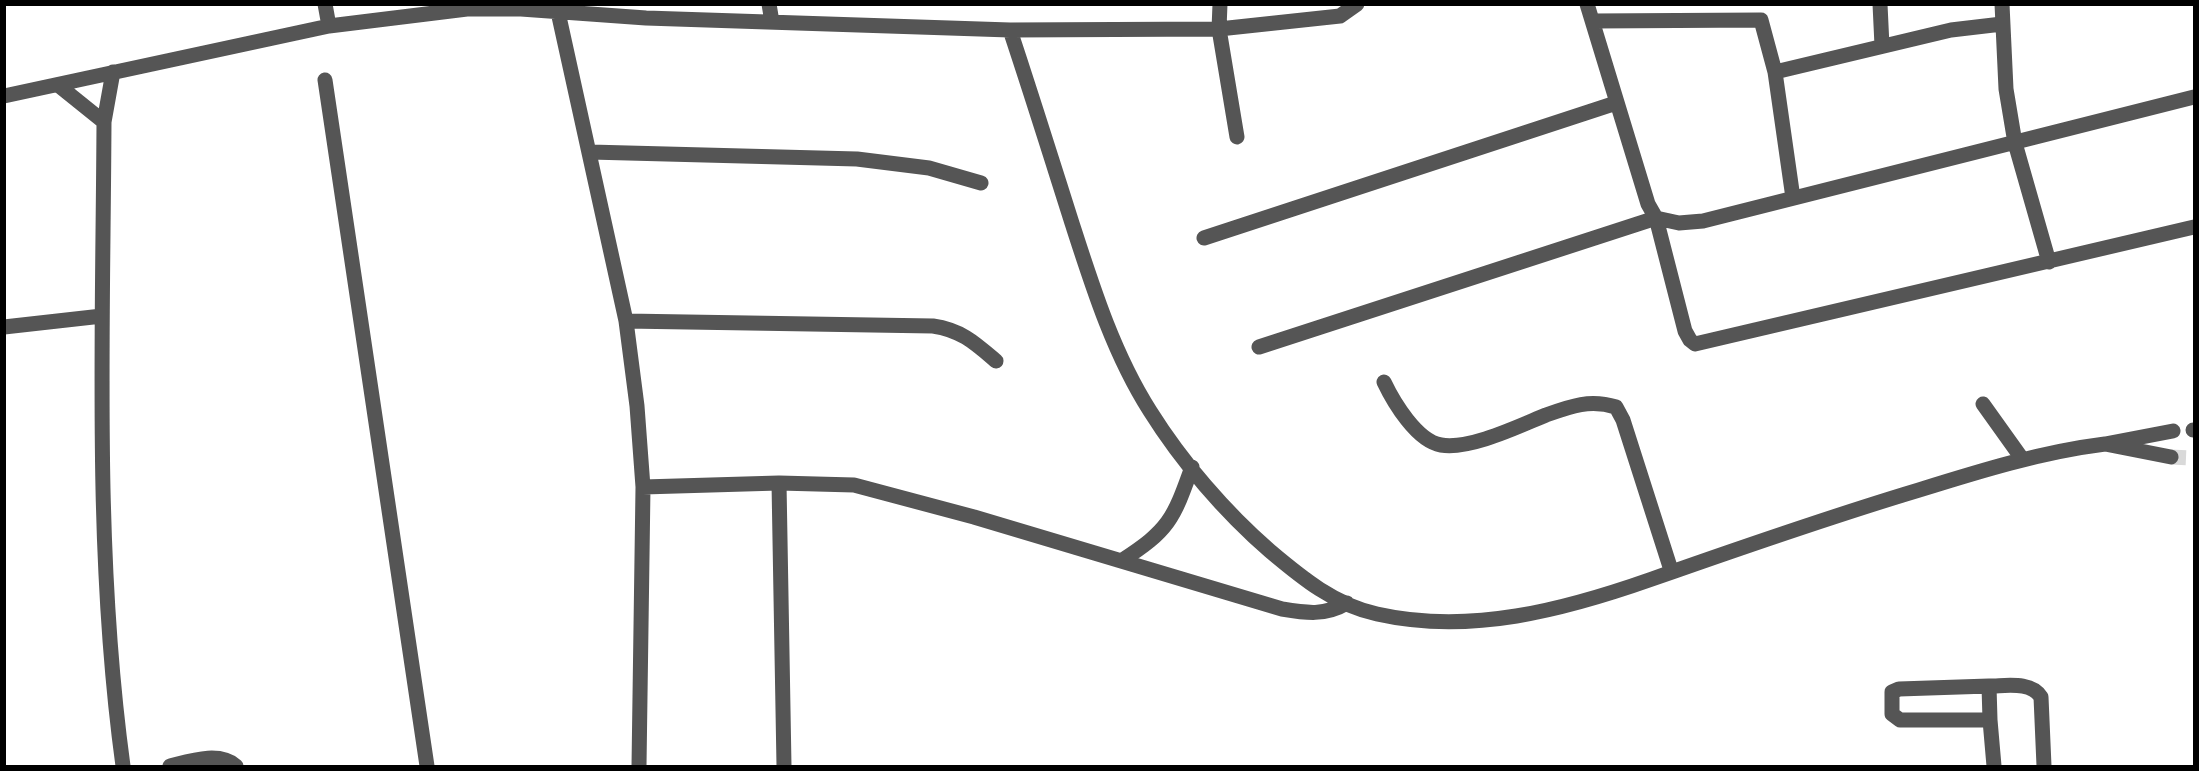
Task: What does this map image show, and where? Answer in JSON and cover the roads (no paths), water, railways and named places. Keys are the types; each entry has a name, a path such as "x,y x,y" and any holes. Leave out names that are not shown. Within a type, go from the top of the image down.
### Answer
{"street":[{"path":"326,4 329,26"},
{"path":"769,4 772,22"},
{"path":"1220,4 1219,30 1237,137"},
{"path":"4,96 329,26 467,9 646,18 1010,30 1219,30 1340,16 1357,4"},
{"path":"1587,4 1648,204 1656,218 1685,332 1695,344 2194,227"},
{"path":"1760,4 1761,20 1775,72 1793,198"},
{"path":"1880,4 1882,46"},
{"path":"2002,4 2006,89 2015,143 2049,262"},
{"path":"558,12 626,321 644,487 639,766"},
{"path":"1593,21 1761,20"},
{"path":"1775,72 1951,30 2002,24"},
{"path":"1010,30 1090,277 1117,348 1149,411 1191,467 1242,527 1302,579 1347,603 1374,614 1424,622 1473,623 1550,610 1655,578 1671,570 1815,521 2023,460 2173,431"},
{"path":"113,72 104,122 102,316 110,609 123,766"},
{"path":"325,80 427,766"},
{"path":"58,85 104,122"},
{"path":"1259,348 1656,218 1679,223 1703,221 2194,97"},
{"path":"1204,238 1617,103"},
{"path":"590,152 857,159 929,168 981,183"},
{"path":"4,327 102,316"},
{"path":"626,321 933,326 952,329 969,337 996,361"},
{"path":"1384,382 1396,406 1407,419 1439,445 1455,445 1498,434 1576,404 1600,402 1617,407 1671,570"},
{"path":"1983,404 2023,460"},
{"path":"2105,444 2171,457"},
{"path":"1121,561 1166,528 1176,512 1191,467"},
{"path":"644,487 779,483 854,485 974,517 1300,612 1333,611 1347,603"},
{"path":"779,483 784,766"},
{"path":"1989,686 1994,766"},
{"path":"1990,720 1900,720 1892,714 1890,697 1892,692 1899,689 2031,687 2041,697 2044,766"},
{"path":"170,766 208,759 221,759 236,766"}],"tunnel":[{"path":"2171,457 2194,458"}]}
